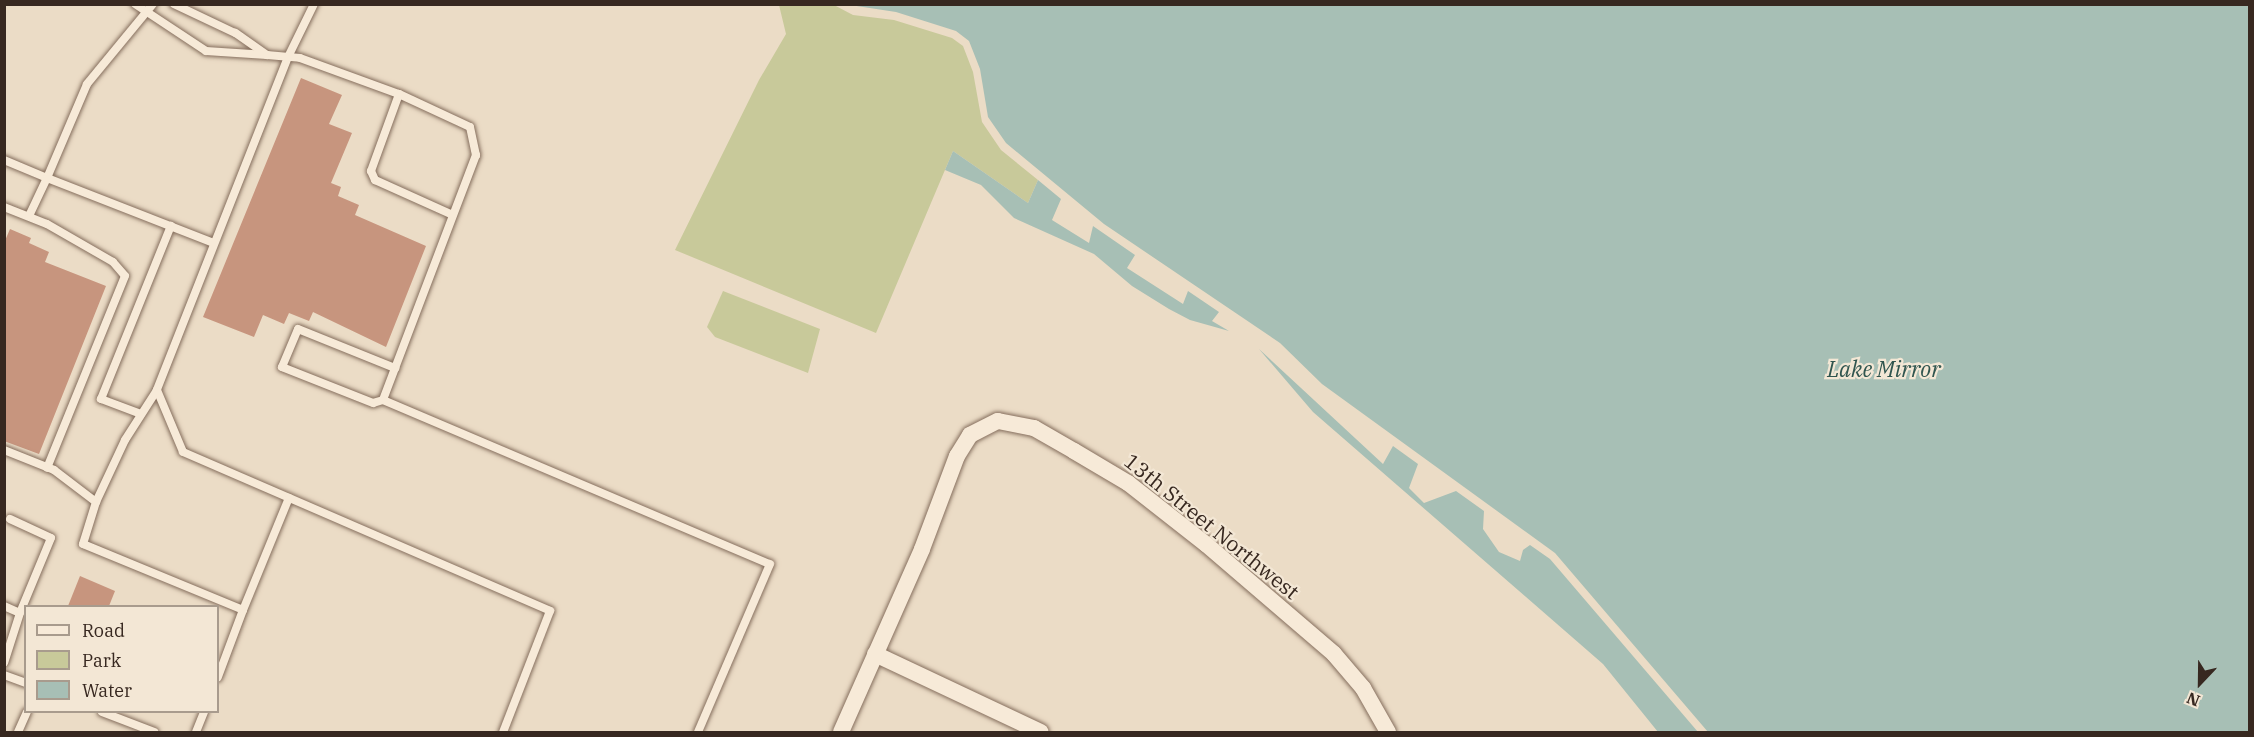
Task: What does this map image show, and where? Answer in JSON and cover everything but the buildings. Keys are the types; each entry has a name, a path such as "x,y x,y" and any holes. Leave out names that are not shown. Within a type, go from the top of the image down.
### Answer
{"street":[{"name":"13th Street Northwest","path":"840,732 922,549 962,447 984,425 1010,421 1034,428 1128,483 1207,545 1334,654 1363,688 1388,732"},
{"path":"875,654 1041,732"}],"lane":[{"path":"135,4 206,51 288,57 399,94 470,127 476,155 383,400"},
{"path":"29,216 87,84 153,4"},
{"path":"174,4 235,33 267,55"},
{"path":"243,610 83,544 96,502 141,414 157,390 288,57 314,4"},
{"path":"399,94 371,171 375,180 453,214"},
{"path":"4,160 214,243"},
{"path":"4,207 29,216 113,262 125,276 47,468"},
{"path":"141,414 101,399 171,226"},
{"path":"395,368 298,329 282,367 373,403 383,400 770,564 698,732"},
{"path":"157,390 183,452 550,611 503,732"},
{"path":"4,450 47,468 96,502"},
{"path":"219,674 289,498"},
{"path":"4,663 20,613 51,538 10,519"},
{"path":"4,606 20,613"},
{"path":"4,675 24,682"},
{"path":"18,732 26,713"},
{"path":"107,713 154,732"},
{"path":"196,732 203,713"}],"green space":[{"path":"779,5 834,5 853,15 894,20 952,38 963,46 973,72 982,122 1001,150 1038,180 1028,203 953,151 876,333 675,250 759,80 786,34"},
{"path":"723,291 820,329 808,373 715,337 707,327"}],"water":[{"name":"Lake Mirror","path":"850,5 2249,5 2249,732 1708,732 1555,553 1322,384 1280,343 1104,224 1006,143 988,117 980,69 969,41 956,31 896,12"},
{"path":"953,151 1028,203 1038,180 1061,199 1052,220 1089,243 1093,226 1135,255 1127,268 1183,304 1188,291 1219,312 1212,321 1229,331 1190,320 1169,309 1132,286 1094,254 1014,218 981,185 945,170"},
{"path":"1259,349 1383,464 1393,446 1418,464 1409,488 1424,503 1456,491 1484,511 1483,529 1499,552 1520,561 1523,550 1530,545 1550,559 1698,732 1658,732 1603,664 1313,412"}]}
